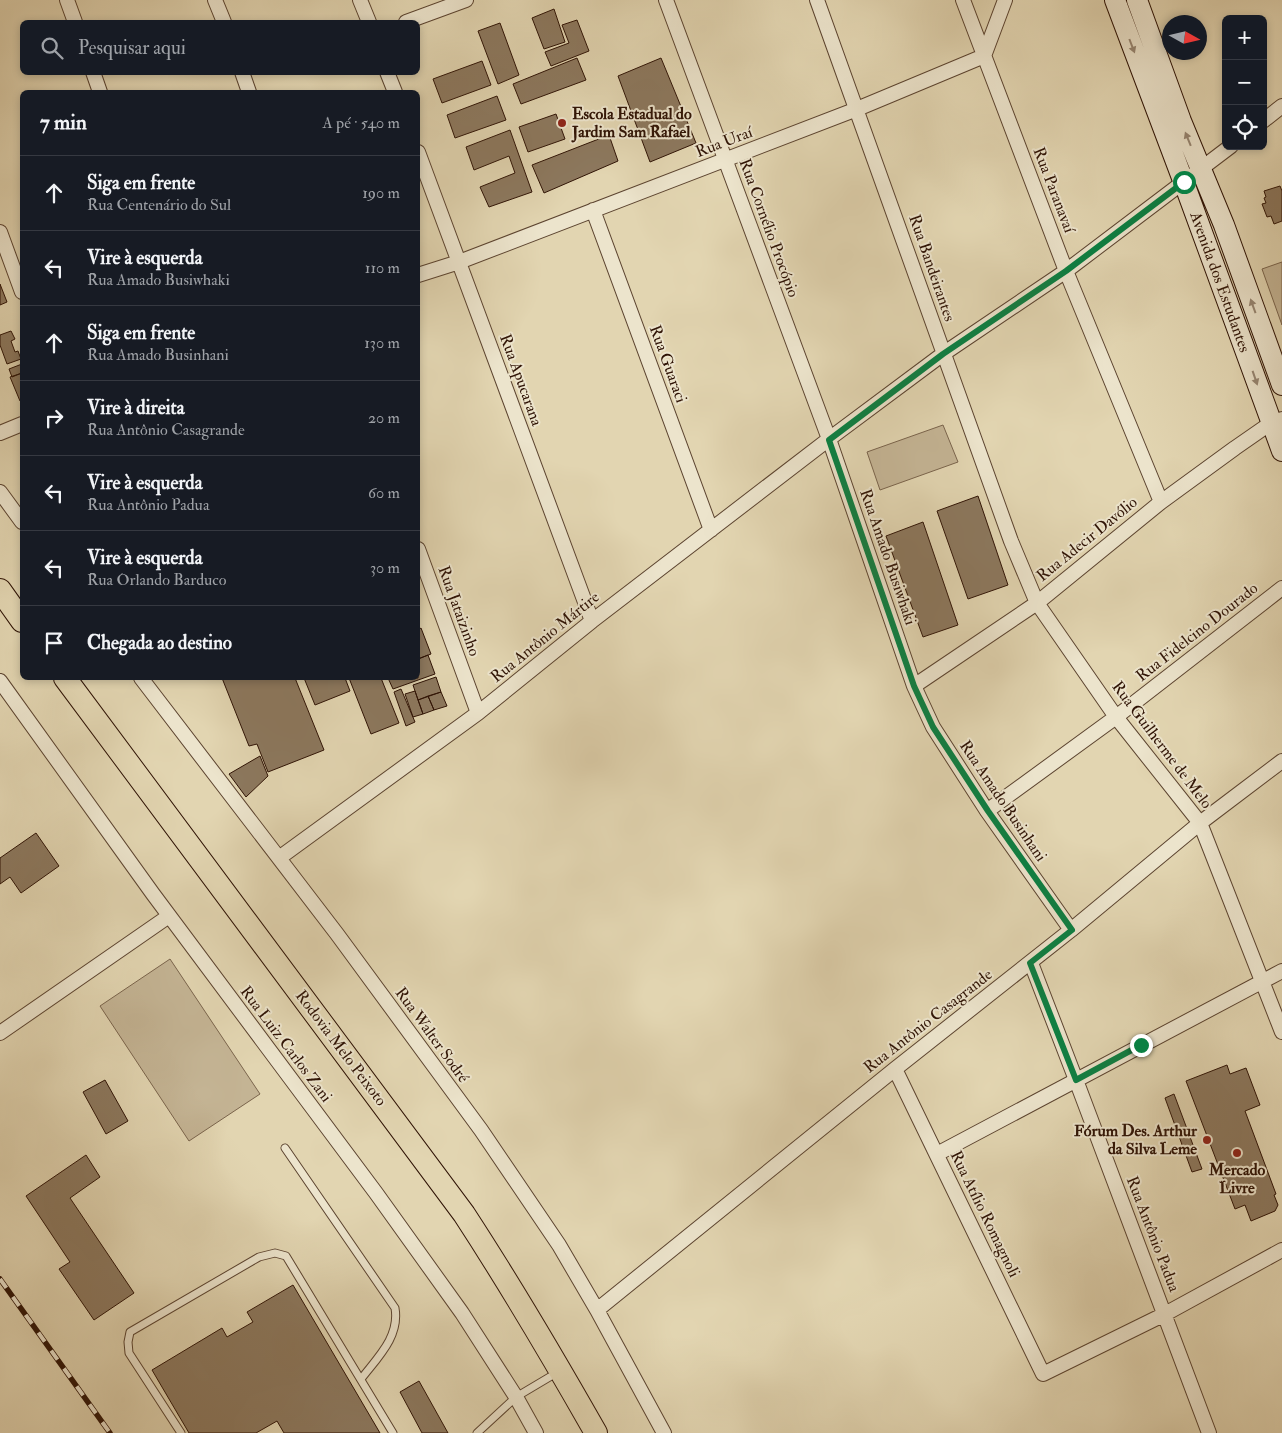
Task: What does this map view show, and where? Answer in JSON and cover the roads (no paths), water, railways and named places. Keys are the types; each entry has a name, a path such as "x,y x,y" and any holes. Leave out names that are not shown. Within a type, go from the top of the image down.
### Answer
{"main road":[{"path":"0,590 20,618"},
{"name":"Rodovia Melo Peixoto","path":"66,680 464,1214 510,1282 596,1433"}],"street":[{"path":"67,0 74,20"},
{"path":"216,0 223,20"},
{"path":"360,0 368,20"},
{"path":"411,20 466,0"},
{"name":"Rua Cornélio Procópio","path":"666,0 829,440"},
{"name":"Rua Bandeirantes","path":"817,0 858,109 943,354 1011,541 1037,603"},
{"name":"Rua Paranavaí","path":"963,0 1066,271 1161,502"},
{"path":"984,56 1005,0"},
{"name":"Avenida dos Estudantes","path":"1115,0 1222,288 1276,421 1282,451"},
{"name":"Avenida dos Estudantes","path":"1137,0 1181,121 1224,225 1282,385"},
{"name":"Rua Uraí","path":"420,274 459,262 858,109 984,56"},
{"path":"94,75 99,90"},
{"path":"243,75 248,90"},
{"path":"389,75 394,90"},
{"path":"1267,117 1282,106"},
{"name":"Rua Antônio Mártire","path":"279,858 478,713 592,620 943,354 1066,271 1226,150"},
{"name":"Rua Apucarana","path":"420,157 592,620"},
{"name":"Rua Guaraci","path":"593,210 711,530"},
{"path":"0,232 20,287"},
{"path":"1222,288 1243,280"},
{"name":"Rua Adecir Davólio","path":"914,686 1037,603 1161,502 1276,421"},
{"path":"0,433 20,425"},
{"name":"Rua Amado Busiwhaki","path":"829,440 914,686"},
{"path":"0,492 20,519"},
{"name":"Rua Jataizinho","path":"420,555 478,713"},
{"name":"Rua Fidelcino Dourado","path":"988,811 1116,717 1282,588"},
{"name":"Rua Guilherme de Melo","path":"1037,603 1116,717 1200,823 1282,1032"},
{"name":"Rua Walter Sodré","path":"144,680 279,858 481,1130 559,1245 664,1433"},
{"name":"Rua Luiz Carlos Zani","path":"0,681 169,916 376,1193 462,1313 516,1397 536,1433"},
{"name":"Rua Amado Businhani","path":"914,686 933,727 988,811 1072,930"},
{"name":"Rua Antônio Casagrande","path":"596,1310 895,1069 1072,930 1200,823 1282,761"},
{"path":"0,1033 169,916"},
{"name":"Rua Antônio Padua","path":"1030,963 1076,1080 1208,1433"},
{"path":"937,1154 1282,971"},
{"name":"Rua Atílio Romagnoli","path":"895,1069 1043,1374 1164,1314"},
{"path":"1164,1314 1282,1250"}],"lane":[{"path":"285,1148 395,1308 397,1319 393,1336 361,1379"},
{"path":"181,1433 129,1352 130,1332 259,1256 275,1253 286,1256 393,1433"},
{"path":"477,1433 516,1397 561,1370"}],"railway":[{"path":"0,1279 110,1433"}],"place":[{"name":"Escola Estadual do Jardim Sam Rafael","path":"562,123"},
{"name":"Fórum Des. Arthur da Silva Leme","path":"1207,1140"},
{"name":"Mercado Livre","path":"1237,1153"}]}
